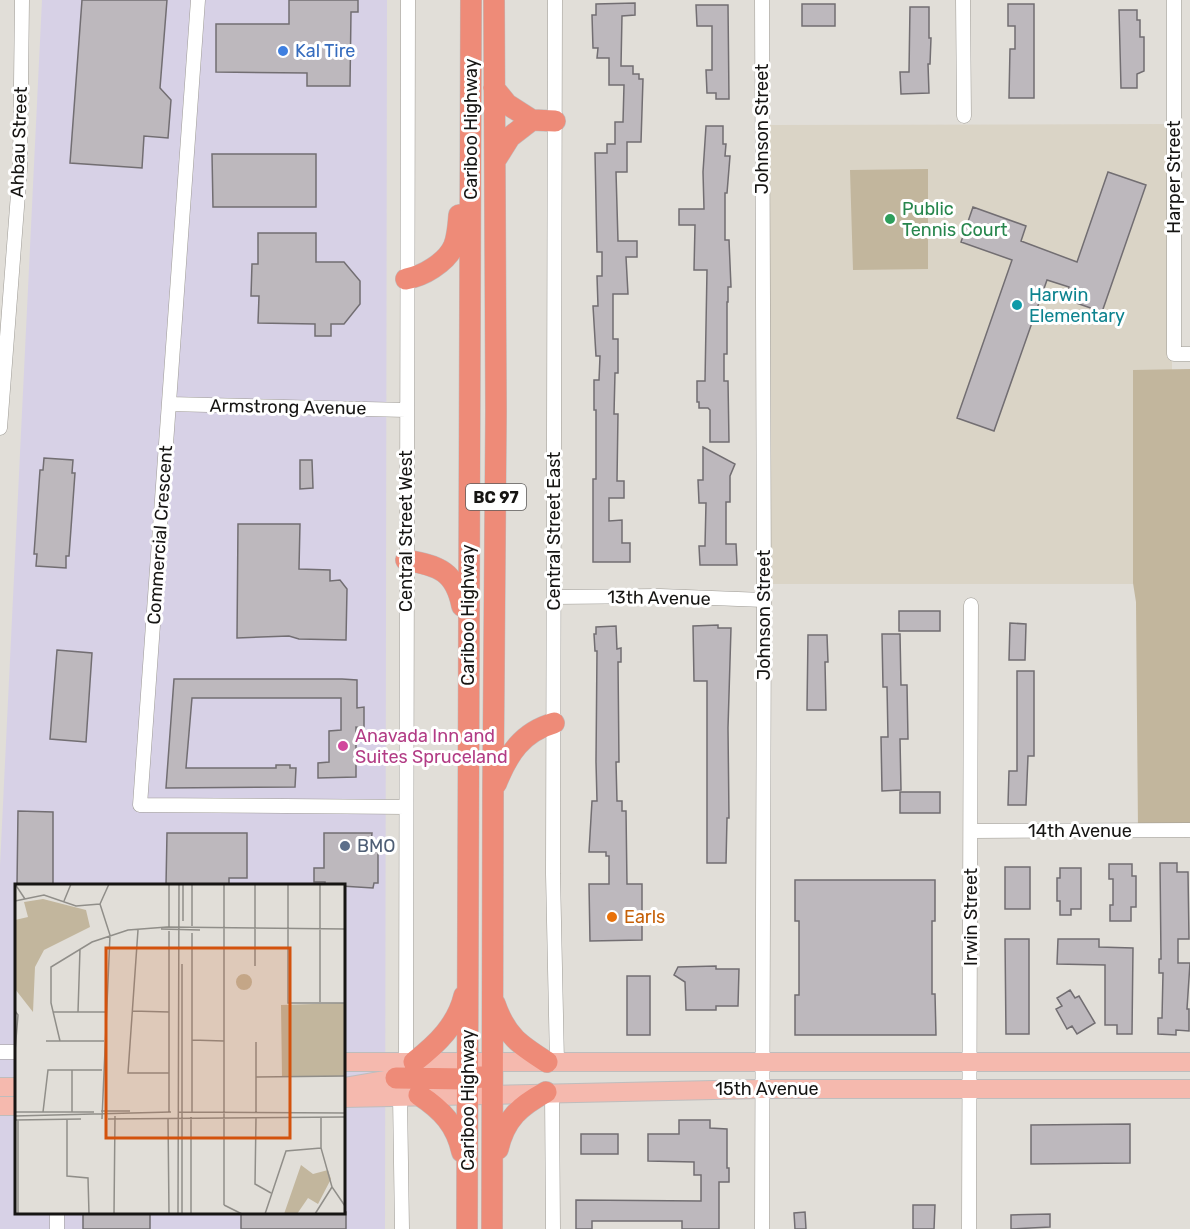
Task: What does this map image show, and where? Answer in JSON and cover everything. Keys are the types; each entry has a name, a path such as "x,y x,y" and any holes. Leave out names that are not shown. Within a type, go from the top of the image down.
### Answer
{"highway":[{"name":"Cariboo Highway","path":"467,1229 471,0"},
{"name":"Cariboo Highway","path":"492,1229 496,411 494,0"},
{"path":"494,88 507,104 532,120 555,121"},
{"path":"495,161 510,137 532,120"},
{"path":"406,279 420,277 446,260 453,250 457,236 461,187 471,156"},
{"path":"406,560 446,573 454,580 459,589 468,635"},
{"path":"493,792 504,764 514,747 540,727 554,723"},
{"path":"407,1079 460,1012 468,978"},
{"path":"492,994 509,1035 523,1047 552,1062"},
{"path":"407,1079 479,1079 492,1063"},
{"path":"407,1079 436,1106 450,1123 460,1142 467,1174"},
{"path":"492,1173 503,1130 509,1120 524,1105 549,1092"}],"main road":[{"name":"15th Avenue","path":"345,1062 407,1079 468,1079 493,1094 762,1089 1190,1089"},
{"name":"15th Avenue","path":"492,1063 1190,1062"},
{"name":"15th Avenue","path":"345,1098 407,1079"},
{"path":"345,1087 407,1079"}],"street":[{"name":"Ahbau Street","path":"0,428 20,168 22,0"},
{"name":"Commercial Crescent","path":"198,0 140,805 406,807"},
{"name":"Central Street West","path":"402,1229 407,1079 408,0"},
{"name":"Central Street East","path":"552,1062 555,0"},
{"name":"Johnson Street","path":"762,0 764,600 762,1229"},
{"path":"963,0 964,116"},
{"name":"Harper Street","path":"1174,0 1174,354 1190,354"},
{"name":"Armstrong Avenue","path":"170,404 406,410"},
{"name":"13th Avenue","path":"554,597 660,596 764,600"},
{"name":"Irwin Street","path":"969,1229 971,605"},
{"name":"14th Avenue","path":"971,831 1190,830"},
{"path":"549,1092 553,1229"}],"shaded area":[{"path":"42,0 387,0 385,1229 0,1229 0,866"},
{"path":"1172,124 1172,370 1133,371 1133,584 770,584 769,125"},
{"name":"Public Tennis Court","path":"928,169 928,269 853,270 850,170"},
{"path":"1190,369 1190,830 1138,830 1136,602 1133,583 1133,370"}],"building":[{"path":"82,0 167,0 160,88 171,100 168,138 144,136 142,168 70,163"},
{"path":"289,0 358,0 358,12 351,12 350,86 307,86 307,73 216,72 216,24 289,24"},
{"path":"635,3 635,15 622,16 621,66 633,66 633,74 639,74 639,79 643,79 641,142 627,142 627,172 616,172 618,241 637,241 637,257 626,257 628,294 613,294 613,339 618,339 618,373 615,373 614,414 618,414 617,481 624,481 624,498 609,498 609,521 622,520 622,543 630,543 630,562 593,562 593,479 596,479 594,380 599,380 600,356 596,356 593,306 598,306 597,276 602,276 602,252 597,252 595,153 607,153 607,144 615,144 615,122 623,122 624,85 609,85 609,58 597,58 598,48 593,48 592,15 596,15 596,4"},
{"path":"802,4 835,4 835,26 802,26"},
{"path":"1008,4 1034,4 1034,98 1009,98 1010,49 1015,49 1015,26 1008,26"},
{"path":"696,5 728,5 729,99 716,99 716,93 707,93 706,70 712,70 712,26 697,26"},
{"path":"910,7 929,7 929,38 931,38 930,64 928,64 929,93 901,94 900,72 909,72"},
{"path":"1119,10 1137,10 1137,20 1140,20 1140,37 1144,37 1144,71 1137,74 1137,88 1121,88"},
{"path":"706,126 723,126 725,156 730,156 727,193 725,193 725,240 729,240 731,287 728,287 727,302 727,354 724,354 724,381 728,381 729,442 710,442 710,410 699,408 699,402 697,402 697,381 705,381 707,270 694,270 695,225 679,225 679,209 704,209 703,172"},
{"path":"212,154 316,154 316,207 213,207"},
{"name":"Harwin Elementary","path":"1108,172 1146,185 1102,312 1065,299 1069,287 1047,280 994,431 957,418 1012,260 961,242 973,207 1026,226 1021,241 1077,262"},
{"path":"258,233 316,233 316,262 344,262 360,281 360,304 344,324 331,324 331,336 315,336 315,324 258,323 259,296 251,296 252,264 258,264"},
{"path":"703,447 735,464 730,476 730,502 726,502 726,544 736,544 737,565 700,565 699,546 705,546 706,503 699,503 698,480 703,480"},
{"path":"44,458 73,460 72,473 75,473 69,556 66,556 66,568 36,566 37,554 34,554 40,470 43,470"},
{"path":"300,460 312,460 313,488 300,489"},
{"path":"238,524 300,524 299,569 330,570 330,581 340,580 347,589 346,640 299,639 289,636 237,638"},
{"path":"899,611 940,611 940,631 899,631"},
{"path":"1010,623 1026,624 1025,660 1009,660"},
{"path":"718,625 718,628 731,628 728,728 729,818 727,818 726,863 707,863 707,681 694,681 693,626"},
{"path":"616,626 617,649 621,648 621,662 618,662 617,801 622,801 622,811 626,811 627,884 642,884 642,940 590,941 589,884 609,884 609,856 606,856 606,852 589,852 592,801 597,801 597,651 595,651 594,634 596,634 596,627"},
{"path":"882,634 900,634 901,685 907,685 908,739 900,739 901,790 882,791 881,737 888,737 887,687 883,687"},
{"path":"808,635 827,635 826,710 807,710"},
{"path":"57,650 92,653 86,742 50,739"},
{"path":"1017,671 1034,671 1034,756 1028,756 1026,805 1008,805 1009,771 1017,771"},
{"name":"Anavada Inn and Suites Spruceland","path":"174,679 357,680 357,708 364,707 364,728 356,727 356,777 318,778 318,763 329,762 329,731 341,730 341,698 192,698 186,768 276,768 276,765 290,765 290,768 296,768 295,787 166,788"},
{"path":"900,792 940,792 940,813 900,813"},
{"path":"18,811 53,812 53,884 17,884"},
{"path":"167,833 247,833 247,878 229,878 229,884 166,884"},
{"path":"324,833 372,833 371,844 378,844 378,883 374,883 373,888 314,882 314,868 324,868"},
{"path":"1160,863 1177,863 1177,872 1188,872 1189,939 1178,939 1178,963 1190,963 1187,1009 1189,1009 1189,1031 1176,1030 1176,1035 1158,1034 1158,1018 1162,1018 1163,973 1159,973 1159,959 1161,959"},
{"path":"1109,864 1132,864 1132,876 1136,876 1136,907 1131,907 1131,921 1110,921 1110,905 1113,905 1113,879 1109,879"},
{"path":"1005,867 1030,867 1030,909 1005,909"},
{"path":"1060,868 1081,868 1081,909 1071,909 1071,915 1060,915 1060,901 1057,901 1057,878 1060,878"},
{"path":"795,880 935,880 935,921 932,921 932,994 935,994 936,1035 795,1035 795,995 799,995 799,921 795,921"},
{"path":"1005,939 1029,939 1029,1034 1006,1034"},
{"path":"1058,939 1099,939 1099,947 1133,948 1132,1034 1117,1034 1117,1025 1105,1025 1105,965 1057,964"},
{"path":"716,966 716,969 739,969 738,1006 716,1006 716,1010 686,1010 685,982 674,975 678,967"},
{"path":"627,976 650,976 650,1035 627,1035"},
{"path":"1070,990 1075,998 1079,996 1095,1023 1077,1034 1072,1026 1067,1029 1056,1009 1062,1006 1057,998"},
{"path":"679,1120 710,1120 710,1128 727,1129 729,1182 719,1182 719,1229 682,1229 682,1221 592,1221 592,1229 576,1229 576,1200 701,1201 701,1175 694,1175 694,1162 648,1161 648,1134 679,1134"},
{"path":"1130,1124 1130,1163 1031,1164 1031,1125"},
{"path":"581,1134 618,1134 618,1154 581,1154"},
{"path":"913,1205 935,1205 934,1229 913,1229"},
{"path":"346,1212 346,1229 241,1229 241,1214 345,1214"},
{"path":"805,1212 806,1229 795,1229 794,1213"},
{"path":"83,1214 150,1214 150,1229 83,1229"},
{"path":"1050,1214 1050,1227 1011,1229 1011,1215"}],"place":[{"name":"Kal Tire","path":"283,51"},
{"name":"Public Tennis Court","path":"890,219"},
{"name":"Harwin Elementary","path":"1017,305"},
{"name":"Anavada Inn and Suites Spruceland","path":"343,746"},
{"name":"BMO","path":"345,846"},
{"name":"Earls","path":"612,917"}]}
